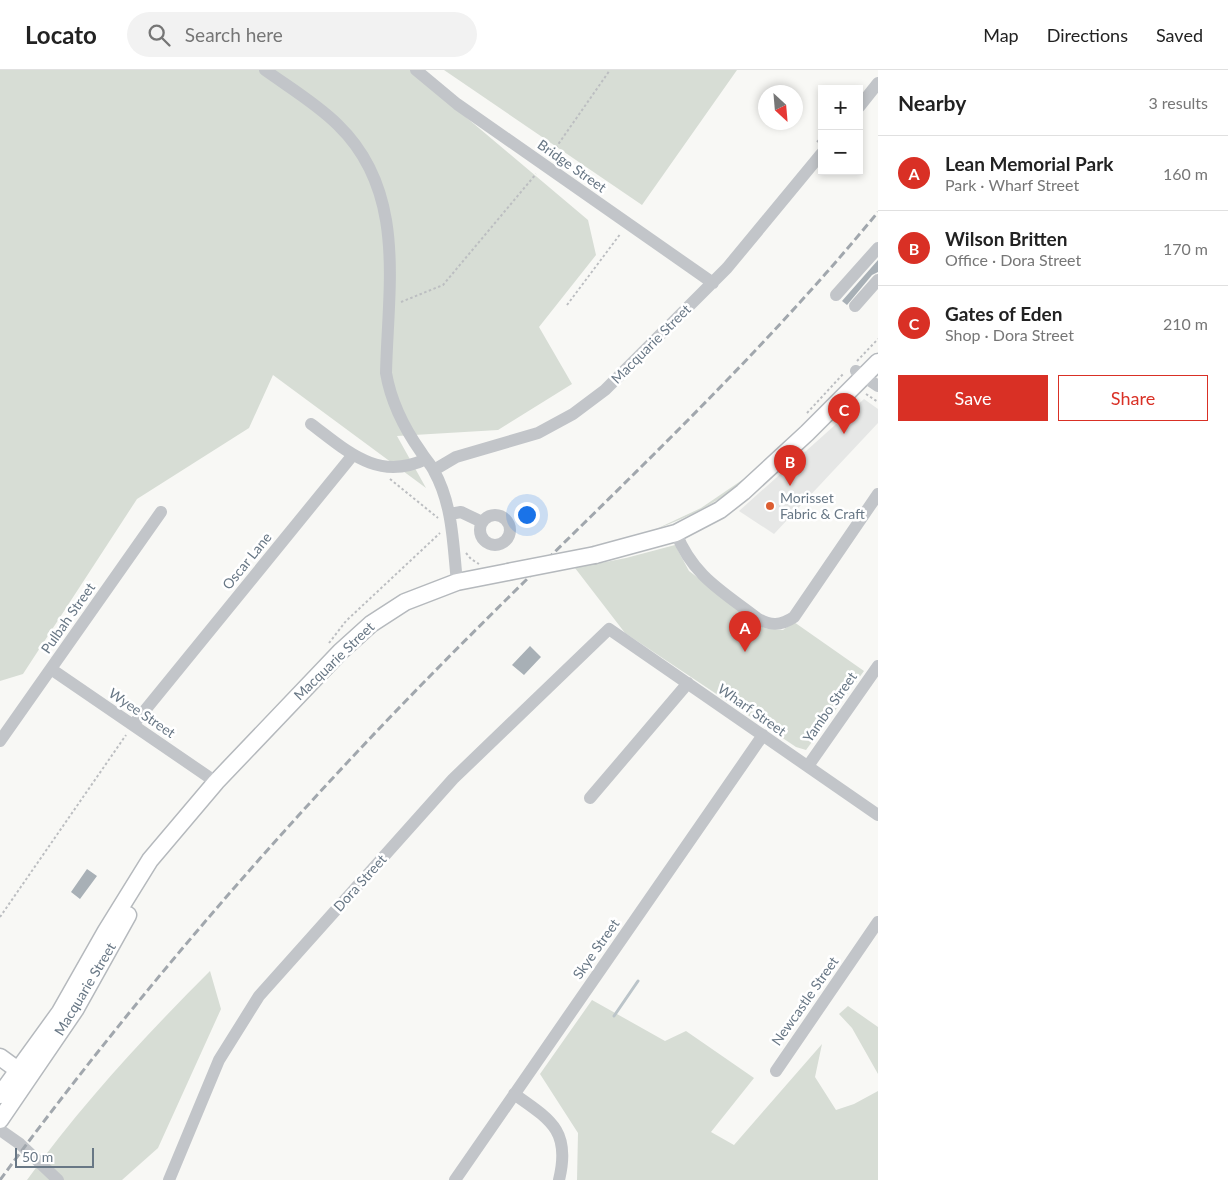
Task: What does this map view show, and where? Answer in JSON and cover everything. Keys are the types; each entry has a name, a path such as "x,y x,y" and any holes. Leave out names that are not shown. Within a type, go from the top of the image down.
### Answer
{"main road":[{"path":"861,379 878,351"},
{"path":"676,533 720,510 758,478 807,433 878,362"},
{"name":"Macquarie Street","path":"0,1095 23,1074 76,1010 151,874 216,782 340,652 371,624 405,602 457,582 636,546 676,533"},
{"path":"0,1057 23,1074"},
{"name":"Macquarie Street","path":"0,1120 23,1074"}],"street":[{"path":"266,70 338,125 360,151 376,179 385,211 390,243 386,373 389,393 401,419 434,470 450,514 457,582"},
{"name":"Bridge Street","path":"416,70 457,104 713,283"},
{"path":"863,102 878,83"},
{"name":"Macquarie Street","path":"434,470 456,457 538,433 573,414 618,378 713,283 818,150"},
{"path":"836,295 878,248"},
{"path":"855,306 878,280"},
{"path":"861,379 878,386"},
{"path":"311,424 352,456 370,464 388,466 414,464 426,459"},
{"name":"Oscar Lane","path":"132,725 352,456"},
{"path":"676,533 690,561 704,577 764,623 780,624 794,617 878,494"},
{"name":"Pulbah Street","path":"0,741 162,512"},
{"path":"450,514 461,512 482,522"},
{"name":"Wharf Street","path":"609,629 878,815"},
{"name":"Dora Street","path":"169,1180 219,1060 259,996 452,779 609,629"},
{"name":"Yambo Street","path":"808,766 878,666"},
{"name":"Wyee Street","path":"51,669 216,782"},
{"path":"590,798 688,683"},
{"name":"Skye Street","path":"454,1180 763,735"},
{"name":"Newcastle Street","path":"776,1071 878,922"},
{"path":"860,948 878,941"},
{"path":"514,1094 545,1116 556,1127 562,1140 564,1154 559,1180"},
{"path":"0,1130 20,1144 58,1180"}],"path":[{"path":"388,308 443,285 544,165 610,70"},
{"path":"567,305 628,224"},
{"path":"806,414 821,396 878,339"},
{"path":"861,379 878,402"},
{"path":"324,649 346,621 440,533"},
{"path":"0,918 132,725"}],"shaded area":[{"path":"0,70 410,70 588,220 596,255 539,327 572,384 498,430 397,436 426,488 273,375 249,428 137,499 23,674 0,681"},
{"path":"444,70 737,70 642,205"},
{"path":"864,399 878,409 878,423 774,534 739,511"},
{"path":"748,476 727,494 704,508 654,530 701,508"},
{"path":"675,545 689,571 764,628 783,630 794,622 864,671 806,750 796,747 625,633 575,568 626,558"},
{"path":"210,971 221,1009 158,1148 122,1180 27,1180 91,1098"},
{"path":"592,1000 665,1041 686,1031 754,1078 711,1132 734,1145 822,1044 815,1077 836,1110 854,1104 878,1091 878,1180 577,1180 578,1133 540,1074"},
{"path":"848,1006 878,1027 878,1074 852,1028 839,1014"}],"building":[{"path":"878,260 878,272 872,275 847,305 842,301"},
{"path":"530,646 541,657 524,675 512,665"},
{"path":"87,869 97,876 80,899 71,892"}],"waterway":[{"path":"614,1016 638,981"}],"railway":[{"path":"0,1180 101,1048 261,857 431,675 660,448 772,333 878,212"}],"place":[{"name":"Gates of Eden","path":"844,434"},
{"name":"Wilson Britten","path":"790,486"},
{"name":"Morisset Fabric & Craft","path":"770,506"},
{"name":"Lean Memorial Park","path":"745,652"}]}
